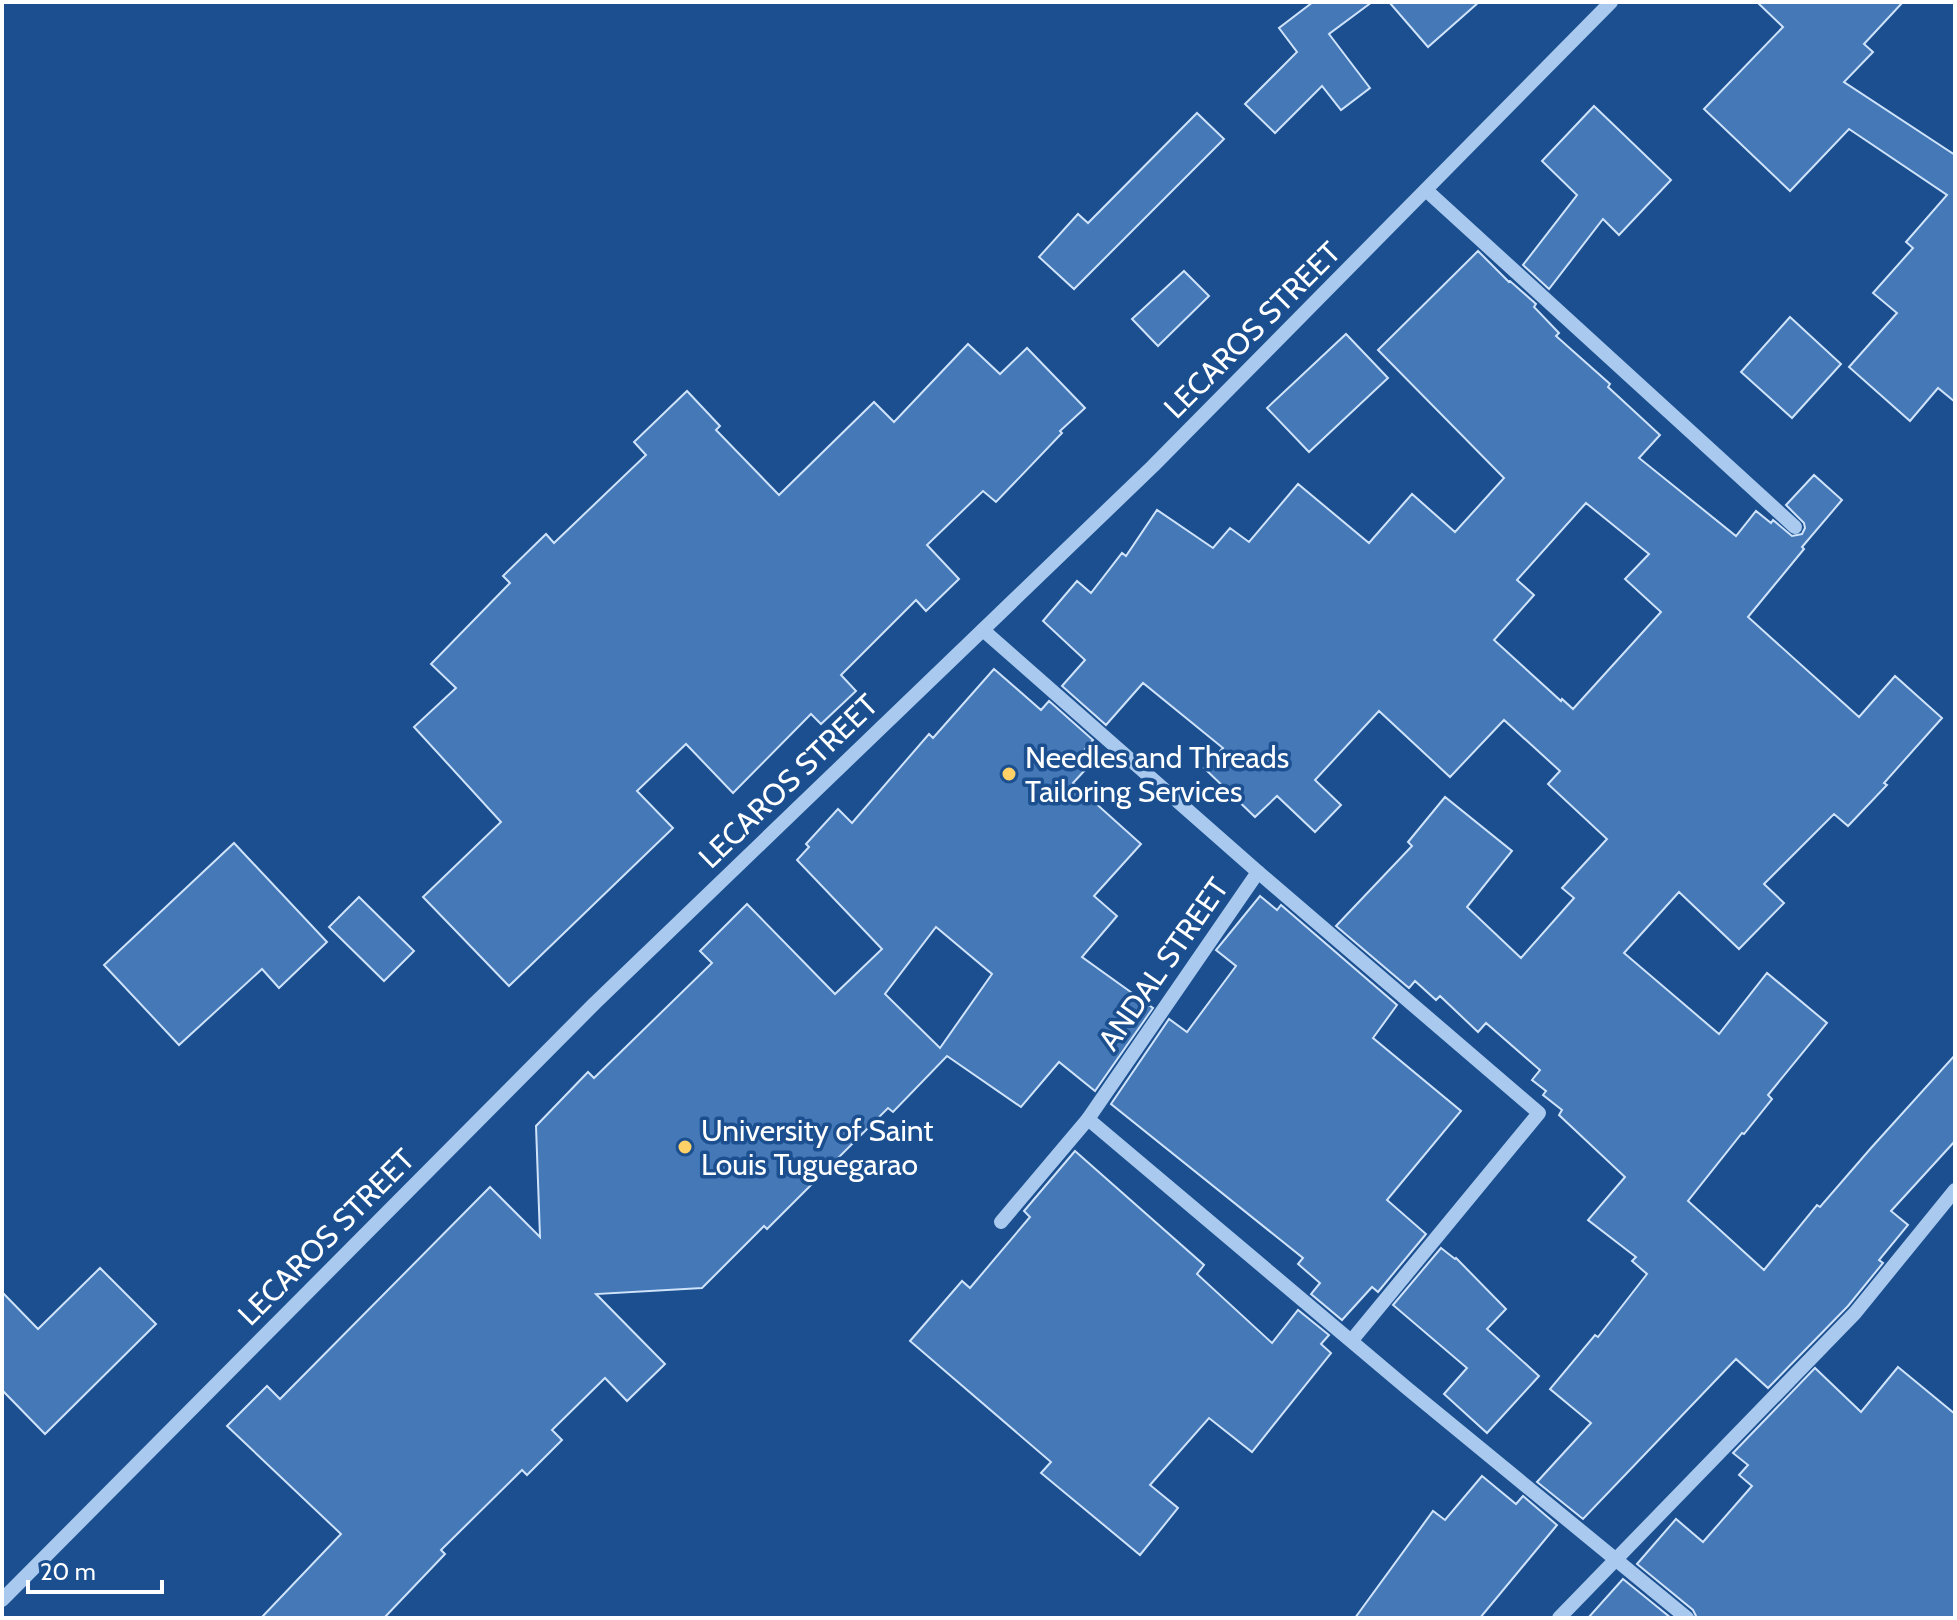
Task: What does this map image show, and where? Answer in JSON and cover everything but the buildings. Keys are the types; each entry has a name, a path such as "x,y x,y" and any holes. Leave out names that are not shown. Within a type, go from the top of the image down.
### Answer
{"street":[{"name":"LECAROS STREET","path":"2,1600 595,1003 1153,466 1611,2"},
{"path":"1426,190 1795,527"},
{"name":"ANDAL STREET","path":"983,630 1258,872 1088,1119 1001,1222"},
{"path":"1258,872 1539,1113 1352,1340"},
{"path":"1088,1119 1408,1389 1687,1618"},
{"path":"1559,1618 1855,1313 1955,1190"}],"place":[{"name":"Needles and Threads Tailoring Services","path":"1009,774"},
{"name":"University of Saint Louis Tuguegarao","path":"685,1147"}]}
